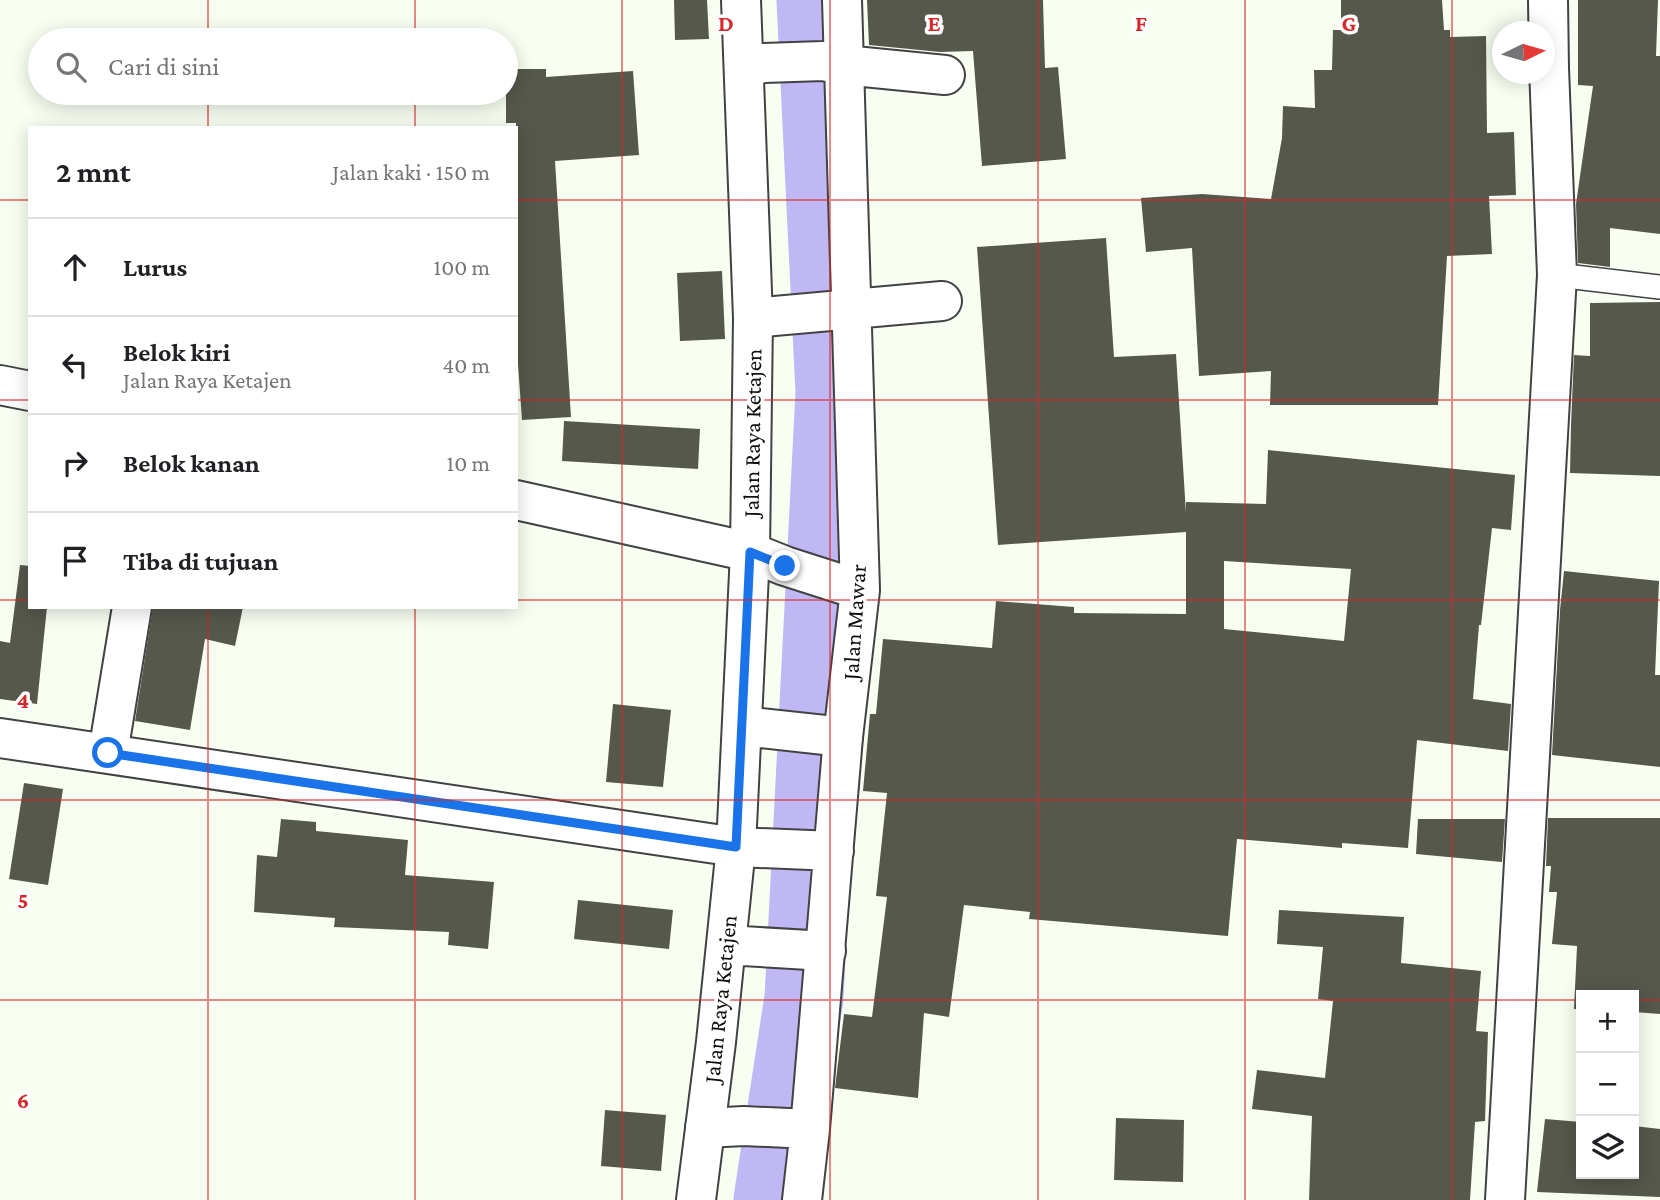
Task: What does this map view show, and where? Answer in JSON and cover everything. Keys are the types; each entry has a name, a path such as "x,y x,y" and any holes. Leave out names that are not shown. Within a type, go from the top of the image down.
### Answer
{"street":[{"name":"Jalan Raya Ketajen","path":"696,1200 716,1042 741,946 754,848 755,727 750,552 770,316 754,65 741,0"},
{"name":"Jalan Mawar","path":"802,1200 800,1129 821,951 831,736 850,587 834,63 842,0"},
{"path":"1505,1200 1557,275 1548,0"},
{"path":"754,65 834,63 944,75"},
{"path":"770,316 942,301"},
{"path":"0,385 28,391"},
{"path":"518,500 750,552 850,587"},
{"path":"108,753 132,609"},
{"path":"755,727 831,736"},
{"path":"0,738 754,848 825,850"},
{"path":"741,946 821,951"},
{"path":"705,1128 744,1126 800,1129"}],"lane":[{"path":"1557,275 1660,287"}],"building":[{"path":"674,0 707,0 709,39 675,40"},
{"path":"867,0 1043,0 1045,68 1058,67 1066,159 982,166 973,51 940,52 869,45"},
{"path":"1341,0 1442,0 1444,30 1450,30 1450,37 1486,36 1487,133 1514,132 1516,195 1489,196 1492,254 1447,256 1438,405 1270,405 1271,371 1199,376 1192,248 1146,252 1141,198 1202,194 1271,199 1282,138 1283,106 1315,108 1314,70 1332,70 1333,30 1341,30"},
{"path":"1578,0 1658,0 1656,56 1660,56 1660,234 1610,228 1610,267 1578,263 1576,204 1593,86 1578,85"},
{"path":"518,69 546,69 546,77 633,71 639,155 555,161 571,417 522,420 518,364 518,126 516,123 506,123 506,105 518,105"},
{"path":"1106,238 1114,357 1176,354 1186,513 1186,502 1266,504 1268,450 1515,475 1511,530 1492,528 1479,625 1473,699 1511,704 1508,751 1417,740 1408,848 1342,843 1342,848 1237,839 1228,936 1029,919 1030,912 964,905 949,1017 924,1013 918,1098 835,1088 844,1014 872,1017 887,897 876,896 887,793 863,791 870,714 876,714 883,639 992,648 996,601 1074,607 1074,613 1186,614 1186,532 998,545 977,247","holes":["1224,561 1351,569 1344,641 1224,629"]},
{"path":"722,271 725,339 680,341 677,273"},
{"path":"1660,302 1660,476 1570,473 1574,355 1590,356 1590,303"},
{"path":"564,421 700,429 698,469 562,461"},
{"path":"20,565 28,566 28,609 47,609 37,704 0,699 0,641 10,643"},
{"path":"1564,571 1659,581 1655,675 1660,675 1660,767 1552,755"},
{"path":"153,609 243,609 235,646 205,639 190,730 135,721"},
{"path":"613,704 671,710 663,787 606,782"},
{"path":"24,783 63,789 48,885 9,879"},
{"path":"1548,818 1660,818 1660,1014 1639,1012 1639,990 1576,990 1574,1009 1577,946 1552,944 1557,892 1549,892 1551,866 1546,866"},
{"path":"281,819 316,822 316,831 408,840 405,875 494,882 488,949 448,945 449,932 334,927 335,918 254,912 257,855 277,857"},
{"path":"1418,819 1505,819 1502,862 1416,854"},
{"path":"578,900 673,910 669,949 574,939"},
{"path":"1279,910 1404,917 1401,963 1481,971 1476,1031 1488,1032 1485,1121 1475,1122 1470,1200 1309,1200 1312,1116 1252,1109 1257,1070 1325,1078 1333,1001 1318,999 1323,947 1277,944"},
{"path":"605,1110 666,1115 661,1171 601,1166"},
{"path":"1116,1118 1184,1120 1183,1182 1114,1180"},
{"path":"1545,1119 1576,1122 1576,1179 1639,1179 1639,1127 1660,1129 1660,1197 1537,1192"}],"waterway":[{"path":"773,1200 804,998 835,392 816,0"}],"route":[{"path":"108,753 736,847 750,552 785,566"}]}
